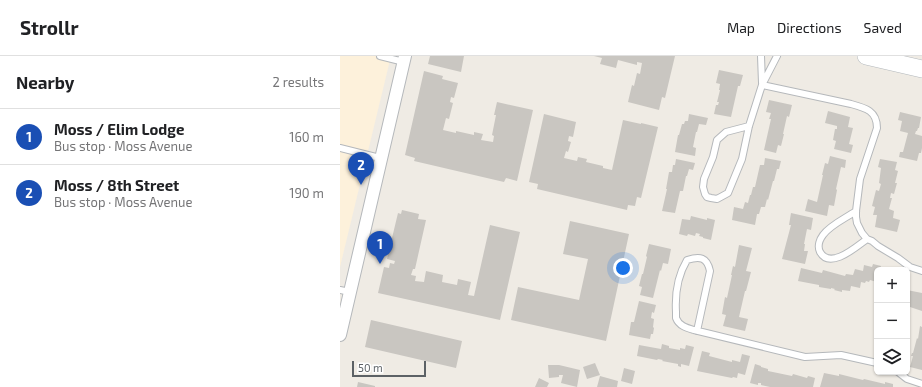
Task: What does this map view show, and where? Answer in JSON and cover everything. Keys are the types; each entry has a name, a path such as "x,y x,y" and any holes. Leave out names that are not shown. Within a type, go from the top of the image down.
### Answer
{"main road":[{"path":"866,56 922,69"}],"street":[{"path":"340,335 345,291 404,59"}],"lane":[{"path":"380,56 404,59"},
{"path":"761,56 762,85"},
{"path":"749,126 726,132 717,140 713,157 704,179 704,194 707,197 717,199 728,193 742,159 749,126 762,85 777,56"},
{"path":"762,85 866,108 874,115 877,122 877,128 860,179 856,212 857,223 862,234 867,239 910,267 922,271"},
{"path":"340,148 380,158"},
{"path":"856,212 828,230 820,241 819,249 822,255 826,258 832,259 840,257 867,239"},
{"path":"697,331 710,271 709,264 703,258 687,260 683,266 678,287 676,318 685,327 697,331 805,357 841,355 874,362"},
{"path":"902,375 908,379 922,384"}],"shaded area":[{"path":"340,56 391,56 340,267"}],"building":[{"path":"430,56 464,56 461,72 428,64"},
{"path":"594,56 675,56 665,98 662,97 659,110 628,102 632,85 634,86 637,73 640,74 642,63 637,62 637,65 618,60 616,68 600,64 602,58"},
{"path":"719,70 743,75 740,86 738,86 731,117 714,114 716,105 718,105 719,102 717,102 720,84 716,83"},
{"path":"424,71 443,76 442,79 458,83 454,98 451,97 450,102 453,103 449,119 446,118 443,130 474,135 474,132 483,134 481,140 493,142 494,136 492,135 496,115 494,115 497,102 533,110 517,181 506,178 504,182 414,161 415,158 405,155"},
{"path":"769,100 792,105 789,117 787,116 781,146 778,145 776,153 764,150 771,119 769,119 771,113 766,112"},
{"path":"828,111 850,117 848,127 853,128 849,144 853,145 851,153 834,149 836,141 833,140 837,126 825,123"},
{"path":"900,112 921,117 919,128 915,134 922,136 921,153 919,153 917,161 899,157 900,152 903,152 908,133 900,131 902,121 898,120"},
{"path":"544,114 576,122 573,137 569,136 568,141 571,142 568,152 566,151 564,158 577,161 578,157 587,159 586,162 612,170 623,120 658,127 641,198 637,197 635,206 628,205 627,210 537,189 538,184 529,182"},
{"path":"689,114 708,118 706,125 699,124 696,132 693,147 696,148 695,156 675,152 678,135 682,124 684,124 685,121 688,121"},
{"path":"830,156 846,160 845,168 841,167 834,206 829,205 827,216 805,211 808,199 817,202 825,163 828,164"},
{"path":"765,158 781,161 765,207 761,207 759,214 757,214 755,225 732,220 734,207 743,209 745,202 748,203 753,187 755,187 760,165 764,165"},
{"path":"676,159 695,163 693,170 689,169 686,176 683,191 680,191 675,213 662,211 669,172 672,172"},
{"path":"880,159 897,162 895,170 898,171 895,183 897,183 894,194 891,193 890,198 892,198 889,209 894,211 893,218 900,220 897,232 875,227 877,215 873,215 875,207 872,206 876,190 879,191 881,184 879,183 881,168 878,167"},
{"path":"402,210 419,214 418,219 426,220 415,269 413,269 411,275 416,276 415,281 424,282 426,271 443,275 442,282 457,285 458,279 471,282 468,295 474,296 490,225 520,232 500,320 378,293 384,267 389,268 390,263 394,264 395,261 387,259 398,213 401,214"},
{"path":"791,213 813,218 811,230 807,229 804,244 804,251 808,251 805,264 782,259 791,225 789,225"},
{"path":"691,216 707,220 707,218 715,220 711,240 703,238 699,236 700,234 696,233 695,236 679,234 682,219 690,220"},
{"path":"570,221 629,234 606,341 511,320 518,287 579,300 588,259 563,254"},
{"path":"649,244 671,249 668,264 663,263 661,271 660,270 653,298 640,295 642,287 639,286"},
{"path":"739,245 752,248 746,271 751,272 739,317 748,319 745,331 723,326 726,315 722,314 725,297 727,298 733,266 735,267"},
{"path":"873,264 881,266 874,267 874,281 870,280 869,282 866,281 865,283 861,282 860,288 851,286 850,291 842,290 842,292 831,288 819,287 819,285 798,281 801,268 822,273 823,270 845,276 846,274 853,275 855,269 863,271 864,265 872,267"},
{"path":"910,291 922,293 922,311 910,307"},
{"path":"639,301 656,305 654,313 652,312 651,318 654,319 654,328 650,339 629,335 631,322 634,322"},
{"path":"371,320 462,341 456,368 365,347"},
{"path":"920,326 922,327 922,370 910,367 913,356 911,356 917,338 918,339"},
{"path":"662,344 669,346 669,348 680,350 680,348 685,349 686,345 694,347 689,366 681,364 681,367 678,366 678,364 662,361 663,360 637,356 639,345 661,349"},
{"path":"702,351 710,353 709,356 732,362 732,360 740,362 742,354 750,356 745,375 738,373 737,378 732,378 697,371"},
{"path":"595,363 600,375 587,379 583,367"},
{"path":"755,364 768,369 768,371 792,376 793,374 807,378 808,376 815,378 813,387 770,387 761,385 761,383 758,383 758,385 750,383"},
{"path":"548,365 559,365 580,370 577,387 561,383 563,375 549,378"},
{"path":"624,368 635,371 632,384 621,381"},
{"path":"824,373 839,376 839,374 885,384 885,382 893,384 893,387 820,387"},
{"path":"600,376 618,381 617,387 597,387"},
{"path":"539,378 549,383 547,387 535,387"},
{"path":"358,382 375,386 375,387 357,387"}],"place":[{"name":"Moss / 8th Street","path":"361,185"},
{"name":"Moss / Elim Lodge","path":"380,264"}]}
